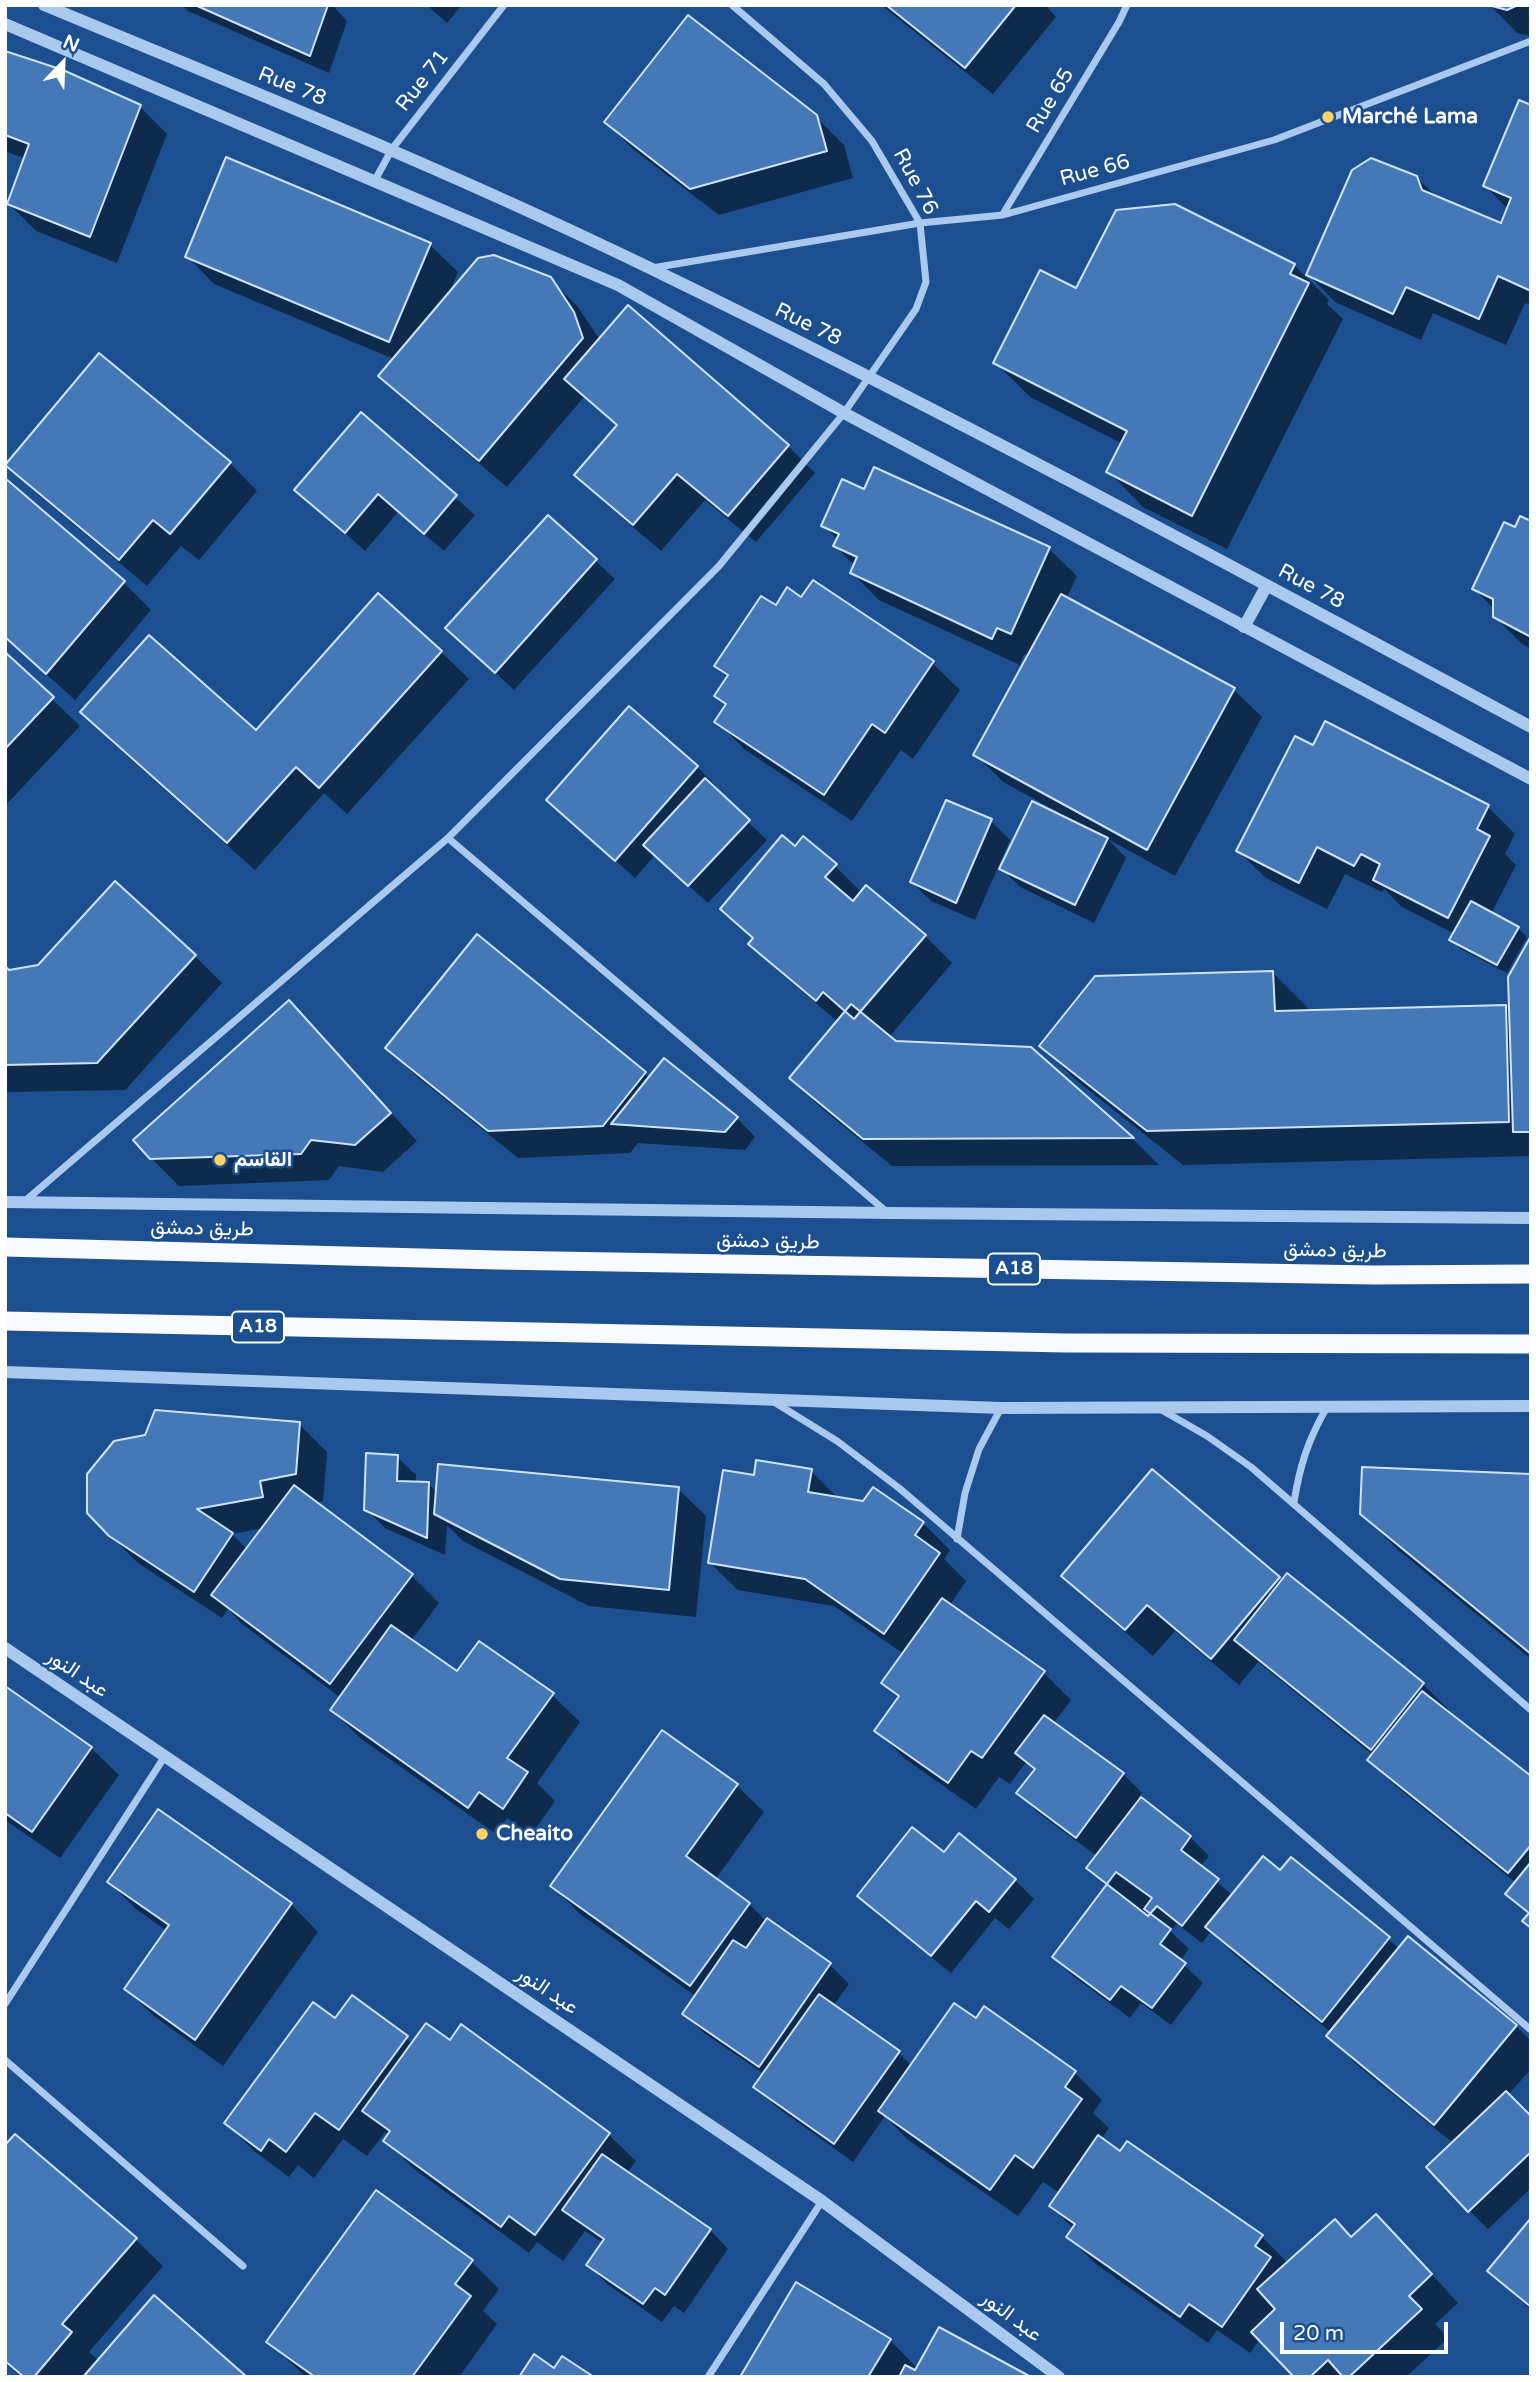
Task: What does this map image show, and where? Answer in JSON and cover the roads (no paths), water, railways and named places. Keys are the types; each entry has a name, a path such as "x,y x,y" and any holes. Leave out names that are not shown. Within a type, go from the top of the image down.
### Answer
{"highway":[{"name":"طريق دمشق","path":"5,1247 497,1260 1360,1275 1531,1274"},
{"name":"A18","path":"5,1321 1065,1343 1531,1344"}],"street":[{"name":"Rue 78","path":"44,5 392,149 651,268 869,377 1267,585 1531,727"},
{"name":"Rue 71","path":"374,182 392,149 504,5"},
{"name":"Rue 76","path":"23,1203 448,838 719,566 844,413 916,309 926,282 919,223 873,141 824,84 732,5"},
{"name":"Rue 65","path":"1003,215 1127,5"},
{"path":"5,24 618,285 844,413 1531,779"},
{"name":"Rue 66","path":"651,268 919,223 1003,215 1274,140 1531,41"},
{"path":"1244,627 1267,585"},
{"path":"448,838 889,1213"},
{"path":"5,1202 1531,1218"},
{"path":"5,1372 1001,1408 1531,1406"},
{"path":"770,1400 847,1449 899,1488 1531,2030"},
{"path":"1294,1503 1299,1467 1311,1435 1326,1407"},
{"path":"957,1539 965,1493 979,1449 1001,1408"},
{"path":"1158,1408 1207,1436 1251,1467 1531,1710"},
{"name":"عبد النور","path":"5,1648 822,2201 1059,2377"},
{"path":"5,2004 165,1756"},
{"path":"5,2060 243,2266"},
{"path":"708,2377 822,2201"}],"place":[{"name":"Marché Lama","path":"1328,117"},
{"name":"القاسم","path":"220,1160"},
{"name":"Cheaito","path":"482,1834"}]}
